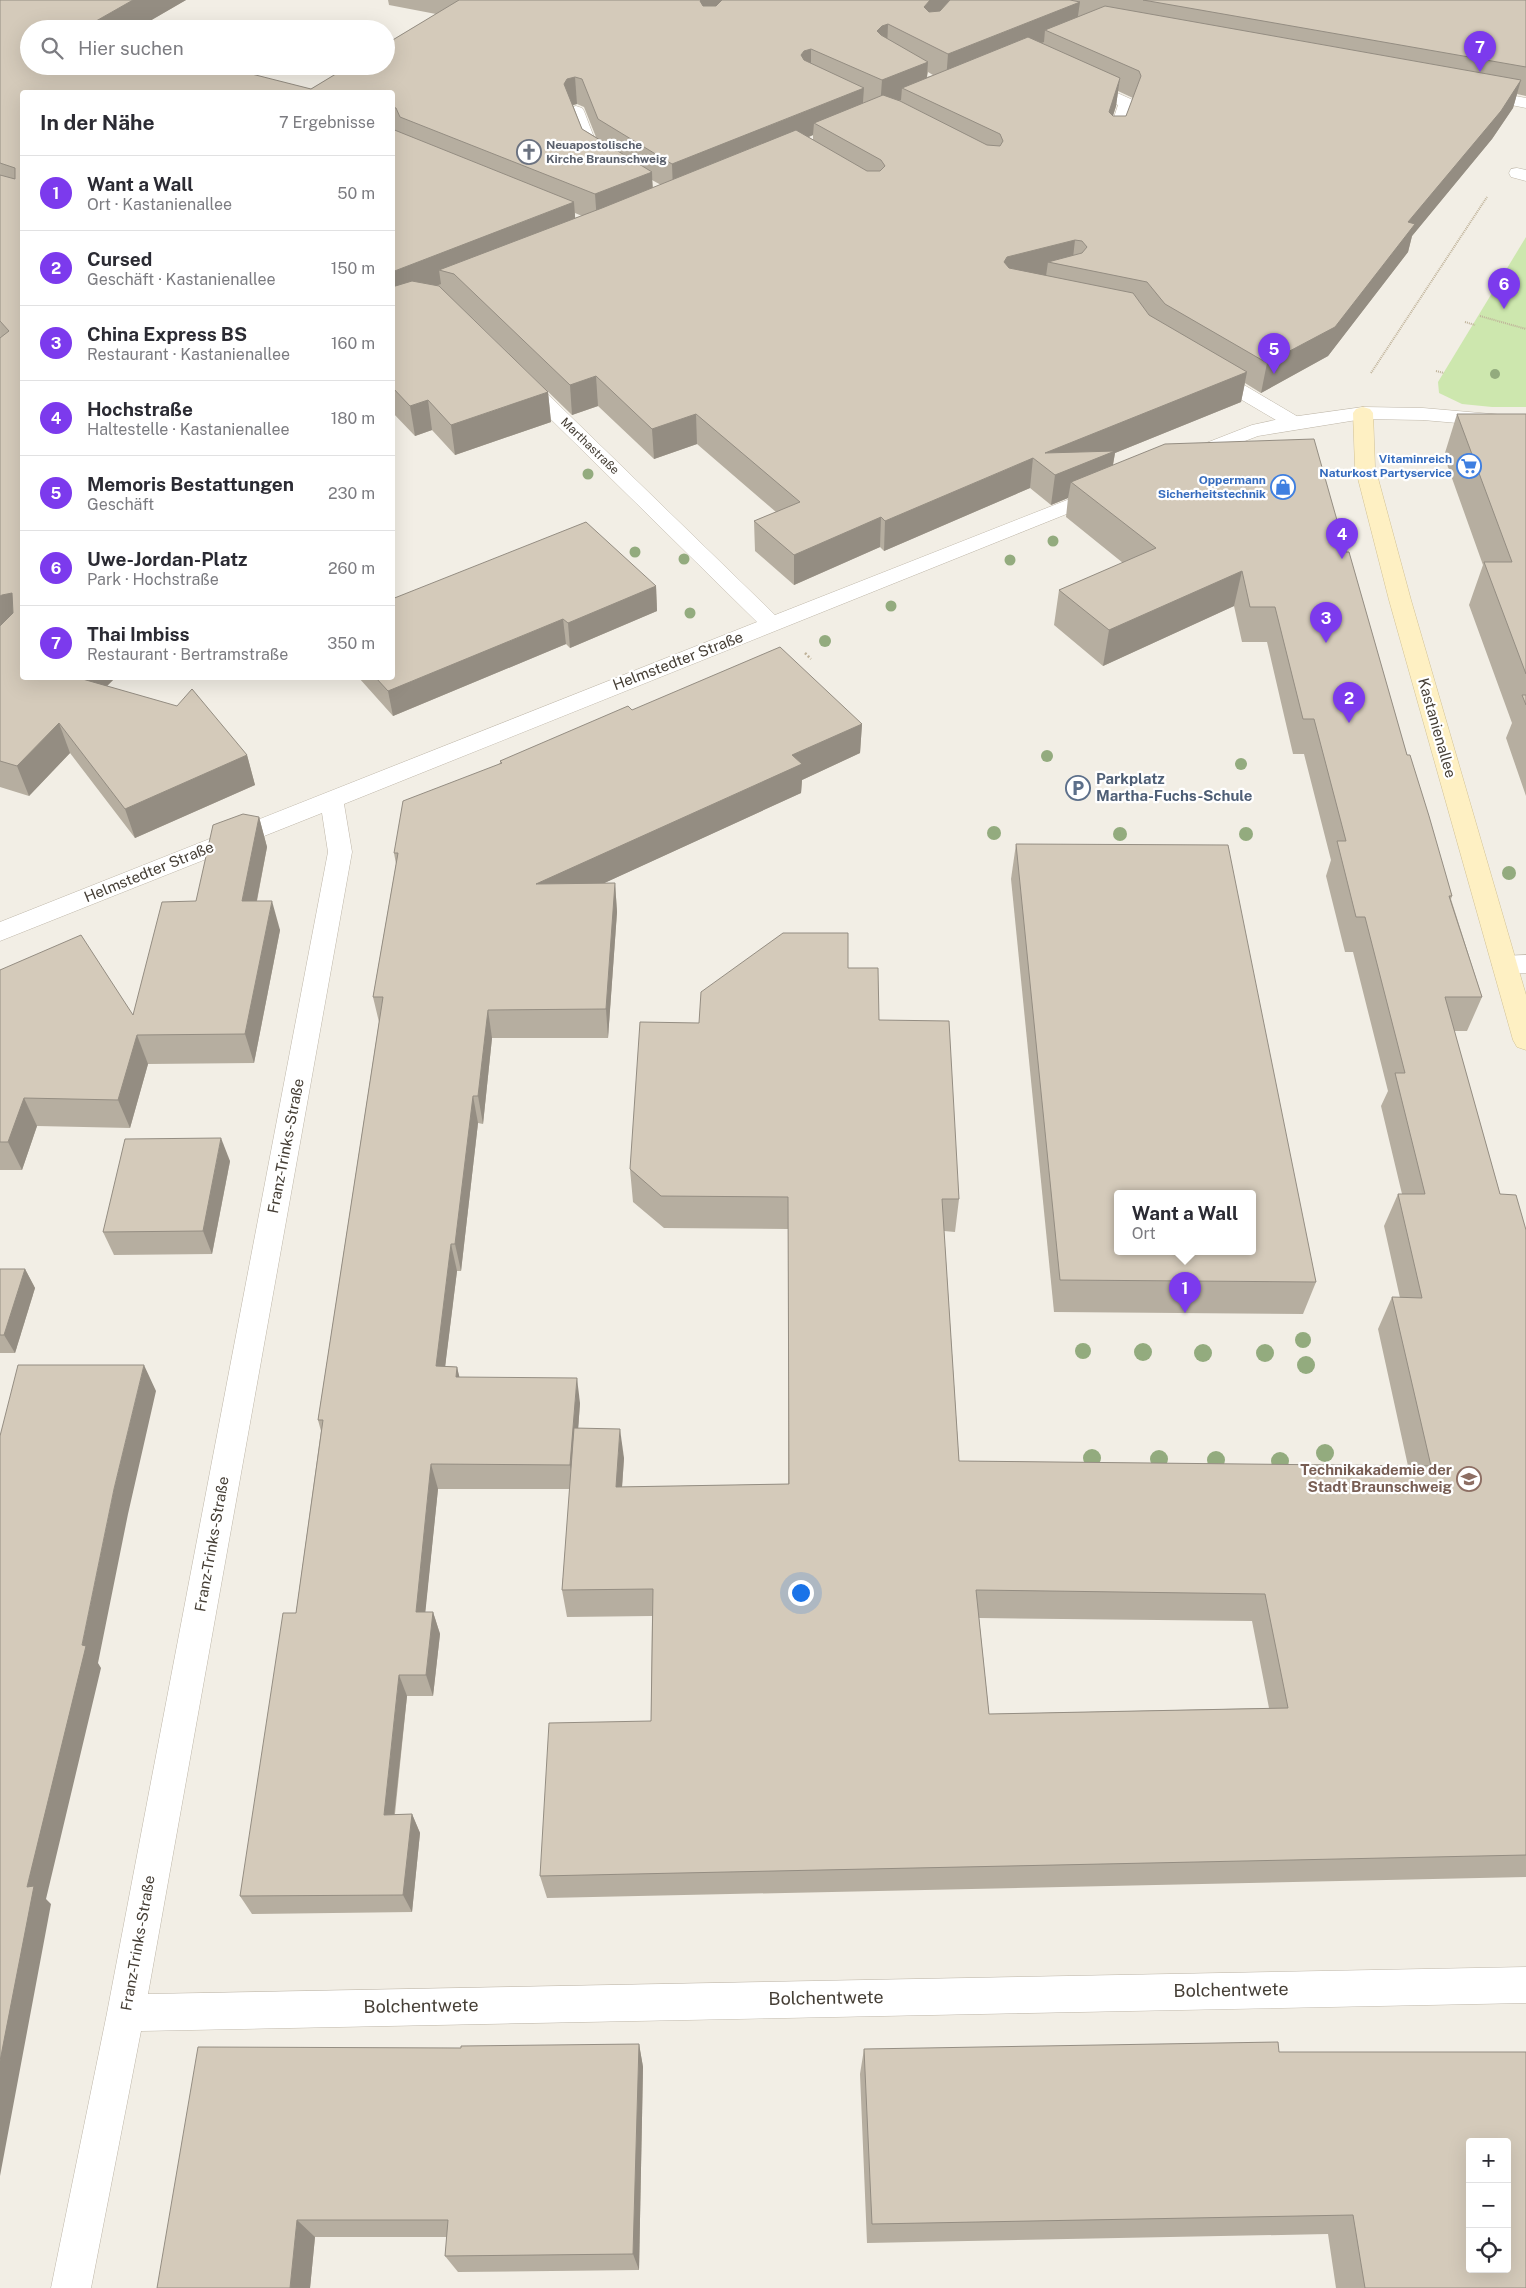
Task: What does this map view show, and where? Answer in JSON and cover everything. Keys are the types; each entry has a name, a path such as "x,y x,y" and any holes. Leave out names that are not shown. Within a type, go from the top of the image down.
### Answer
{"street":[{"path":"1073,79 1127,103 1115,139"},
{"path":"1459,91 1526,103"},
{"path":"576,111 591,151 614,165"},
{"path":"1192,363 1293,422"},
{"name":"Marthastraße","path":"513,370 772,625"},
{"path":"1170,465 1252,431 1293,422 1363,413 1423,414 1526,423"},
{"name":"Kastanienallee","path":"1363,413 1365,468 1400,600 1515,965 1526,1040"},
{"name":"Helmstedter Straße","path":"0,932 1124,483"},
{"name":"Franz-Trinks-Straße","path":"71,2288 126,2013 340,852 332,800"},
{"name":"Bolchentwete","path":"126,2013 1526,1985"}],"path":[{"path":"1363,413 1369,377 1492,190"},
{"path":"1480,316 1526,329"},
{"path":"1465,322 1475,325"},
{"path":"1436,372 1444,373"}],"green space":[{"path":"1526,237 1526,407 1492,407 1462,404 1439,393 1438,382"}],"building":[{"path":"0,0 133,0 98,20 20,20 20,75 256,75 311,89 334,75 395,75 395,39 459,0 701,0 703,6 716,6 722,0 930,0 924,7 929,12 940,11 950,0 1070,0 1080,2 948,54 888,24 882,26 877,31 881,35 928,62 882,80 811,49 804,51 801,55 804,60 864,88 672,164 598,119 582,79 575,77 567,79 564,84 582,129 652,172 595,194 400,117 395,108 395,90 20,90 20,680 86,680 177,706 192,689 247,755 125,809 59,723 17,766 0,761 0,626 13,613 12,593 0,596 0,338 9,331 0,321 0,175 15,179 15,168 0,163"},
{"path":"1143,0 1526,0 1526,67"},
{"path":"1105,6 1521,80 1501,111 1408,222 1415,224 1335,327 1267,363 1165,304 1147,282 1048,262 1082,253 1087,247 1082,241 1075,240 1007,257 1004,262 1009,268 1133,293 1149,315 1247,372 1045,453 1115,451 1055,475 1033,458 885,521 881,517 794,555 754,521 800,502 696,414 652,429 596,376 570,385 454,274 439,270 602,208 796,130 867,171 880,171 885,166 881,160 814,123 883,95 900,101 987,145 1000,146 1003,141 1000,134 902,88 1028,37 1120,78 1109,112 1113,116 1126,116 1141,76 1139,71 1045,30"},
{"path":"395,130 574,202 395,271"},
{"path":"412,281 439,286 548,392 451,425 428,400 410,406 395,390 395,286"},
{"path":"1457,414 1526,414 1526,674 1484,562 1512,562"},
{"path":"1314,439 1346,552 1349,552 1407,755 1410,755 1429,816 1452,896 1449,896 1482,997 1445,997 1500,1194 1516,1195 1526,1230 1526,1855 540,1876 549,1723 651,1721 653,1589 562,1590 574,1428 620,1429 616,1487 789,1484 788,1197 661,1196 630,1169 640,1022 699,1023 701,992 783,933 848,933 848,968 878,968 879,1020 949,1021 959,1199 942,1199 959,1461 1431,1466 1392,1297 1422,1298 1398,1194 1425,1194 1395,1073 1405,1073 1365,917 1356,917 1337,841 1346,841 1314,719 1303,719 1275,607 1250,607 1242,571 1109,630 1059,590 1156,548 1071,482 1165,444","holes":["976,1590 1265,1594 1288,1708 989,1714"]},
{"path":"586,522 656,586 568,623 563,619 388,691 378,680 395,680 395,598"},
{"path":"780,647 862,724 792,755 802,764 536,884 615,883 606,1009 488,1010 478,1096 473,1096 455,1244 451,1244 436,1366 457,1367 456,1377 577,1378 570,1465 431,1464 416,1612 433,1612 426,1675 399,1675 384,1815 412,1814 403,1895 240,1896 283,1613 296,1613 323,1420 318,1420 383,997 373,997 398,853 394,853 403,801 502,763 500,761 628,706 632,710"},
{"path":"1522,695 1526,695 1526,705"},
{"path":"243,814 259,817 242,901 272,901 245,1034 137,1035 118,1100 24,1098 8,1142 0,1142 0,970 81,935 133,1015 162,902 196,901 213,825"},
{"path":"1016,844 1228,845 1316,1282 1060,1280"},
{"path":"221,1138 203,1231 103,1232 125,1139"},
{"path":"0,1269 25,1269 4,1335 0,1335"},
{"path":"18,1365 144,1365 114,1489 82,1645 86,1646 27,1887 34,1886 0,2061 0,1436"},
{"path":"1278,2042 1279,2052 1526,2052 1526,2288 1365,2288 1353,2215 872,2224 864,2049"},
{"path":"639,2044 633,2254 445,2256 448,2220 297,2220 290,2288 157,2288 198,2047 461,2048 461,2046"}],"place":[{"name":"Thai Imbiss","path":"1480,72"},
{"name":"Neuapostolische Kirche Braunschweig","path":"529,152"},
{"name":"Uwe-Jordan-Platz","path":"1504,309"},
{"name":"Memoris Bestattungen","path":"1274,374"},
{"name":"Vitaminreich Naturkost Partyservice","path":"1469,466"},
{"name":"Oppermann Sicherheitstechnik","path":"1283,487"},
{"name":"Hochstraße","path":"1342,559"},
{"name":"China Express BS","path":"1326,643"},
{"name":"Cursed","path":"1349,723"},
{"name":"Parkplatz Martha-Fuchs-Schule","path":"1078,788"},
{"name":"Want a Wall","path":"1185,1313"},
{"name":"Technikakademie der Stadt Braunschweig","path":"1469,1479"}]}
